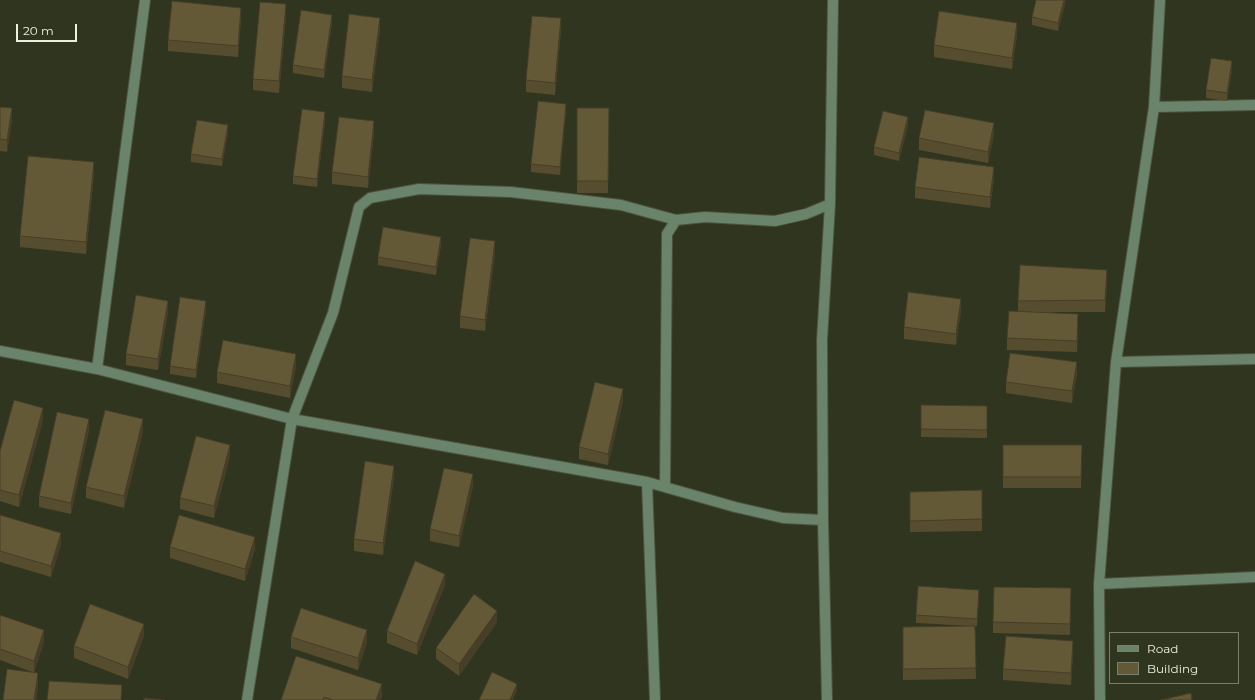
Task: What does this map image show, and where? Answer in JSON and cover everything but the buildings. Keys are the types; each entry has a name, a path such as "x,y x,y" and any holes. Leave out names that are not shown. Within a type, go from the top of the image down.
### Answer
{"street":[{"path":"97,369 145,0"},
{"path":"827,700 823,520 822,340 830,204 833,0"},
{"path":"1100,700 1099,584 1116,362 1154,107 1160,0"},
{"path":"1154,107 1255,105"},
{"path":"247,700 292,419 333,312 359,208 370,198 419,189 511,192 621,205 676,220 705,217 775,221 806,214 830,204"},
{"path":"665,487 667,234 676,220"},
{"path":"0,352 97,369 292,419 647,482 783,518 823,520"},
{"path":"1116,362 1255,359"},
{"path":"647,482 655,700"},
{"path":"1099,584 1255,577"}]}
